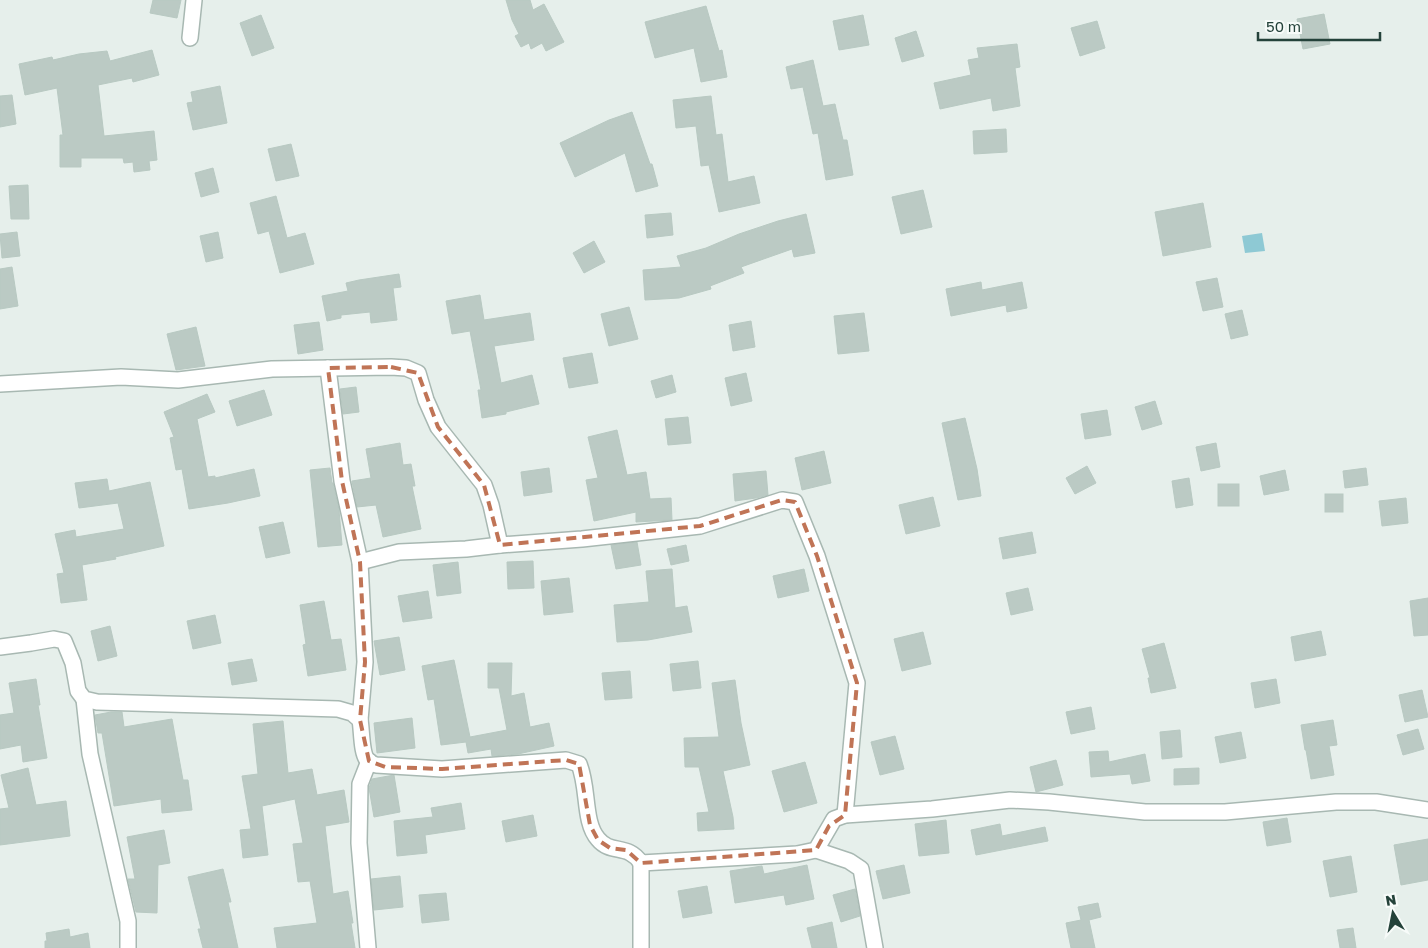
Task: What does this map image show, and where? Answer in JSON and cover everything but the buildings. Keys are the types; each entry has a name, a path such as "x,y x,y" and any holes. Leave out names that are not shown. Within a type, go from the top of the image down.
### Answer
{"street":[{"path":"190,38 194,0"},
{"path":"328,368 342,481 360,562 365,662 360,720 365,756 369,762 376,766 442,769 566,760 579,764 583,774 590,825 598,840 610,848 626,850 636,856 640,863 641,948"},
{"path":"0,384 121,377 178,380 272,369 406,368 418,373 426,400 438,427 484,485 500,544"},
{"path":"360,562 399,552 466,549 500,544 582,539 700,526 782,500 795,502 817,556 857,683 844,815"},
{"path":"0,647 54,638 64,641 73,663 78,691 84,699 90,754 128,921 128,948"},
{"path":"84,699 97,702 131,704 338,709 352,713 360,720"},
{"path":"368,948 359,843 360,784 369,762"},
{"path":"816,850 834,819 844,815 932,809 1010,800 1145,812 1226,812 1336,802 1376,802 1428,810"},
{"path":"640,863 797,854 816,850 849,861 861,869 875,948"}],"highlighted area":[{"path":"391,367 418,373 438,427 484,485 500,545 700,526 782,500 795,502 817,556 857,683 845,815 829,826 816,850 641,863 626,850 610,848 598,840 590,825 579,764 566,760 442,769 385,767 369,761 360,720 365,662 360,562 342,481 328,368"}],"water":[{"path":"1262,233 1265,251 1245,253 1242,236"}]}
